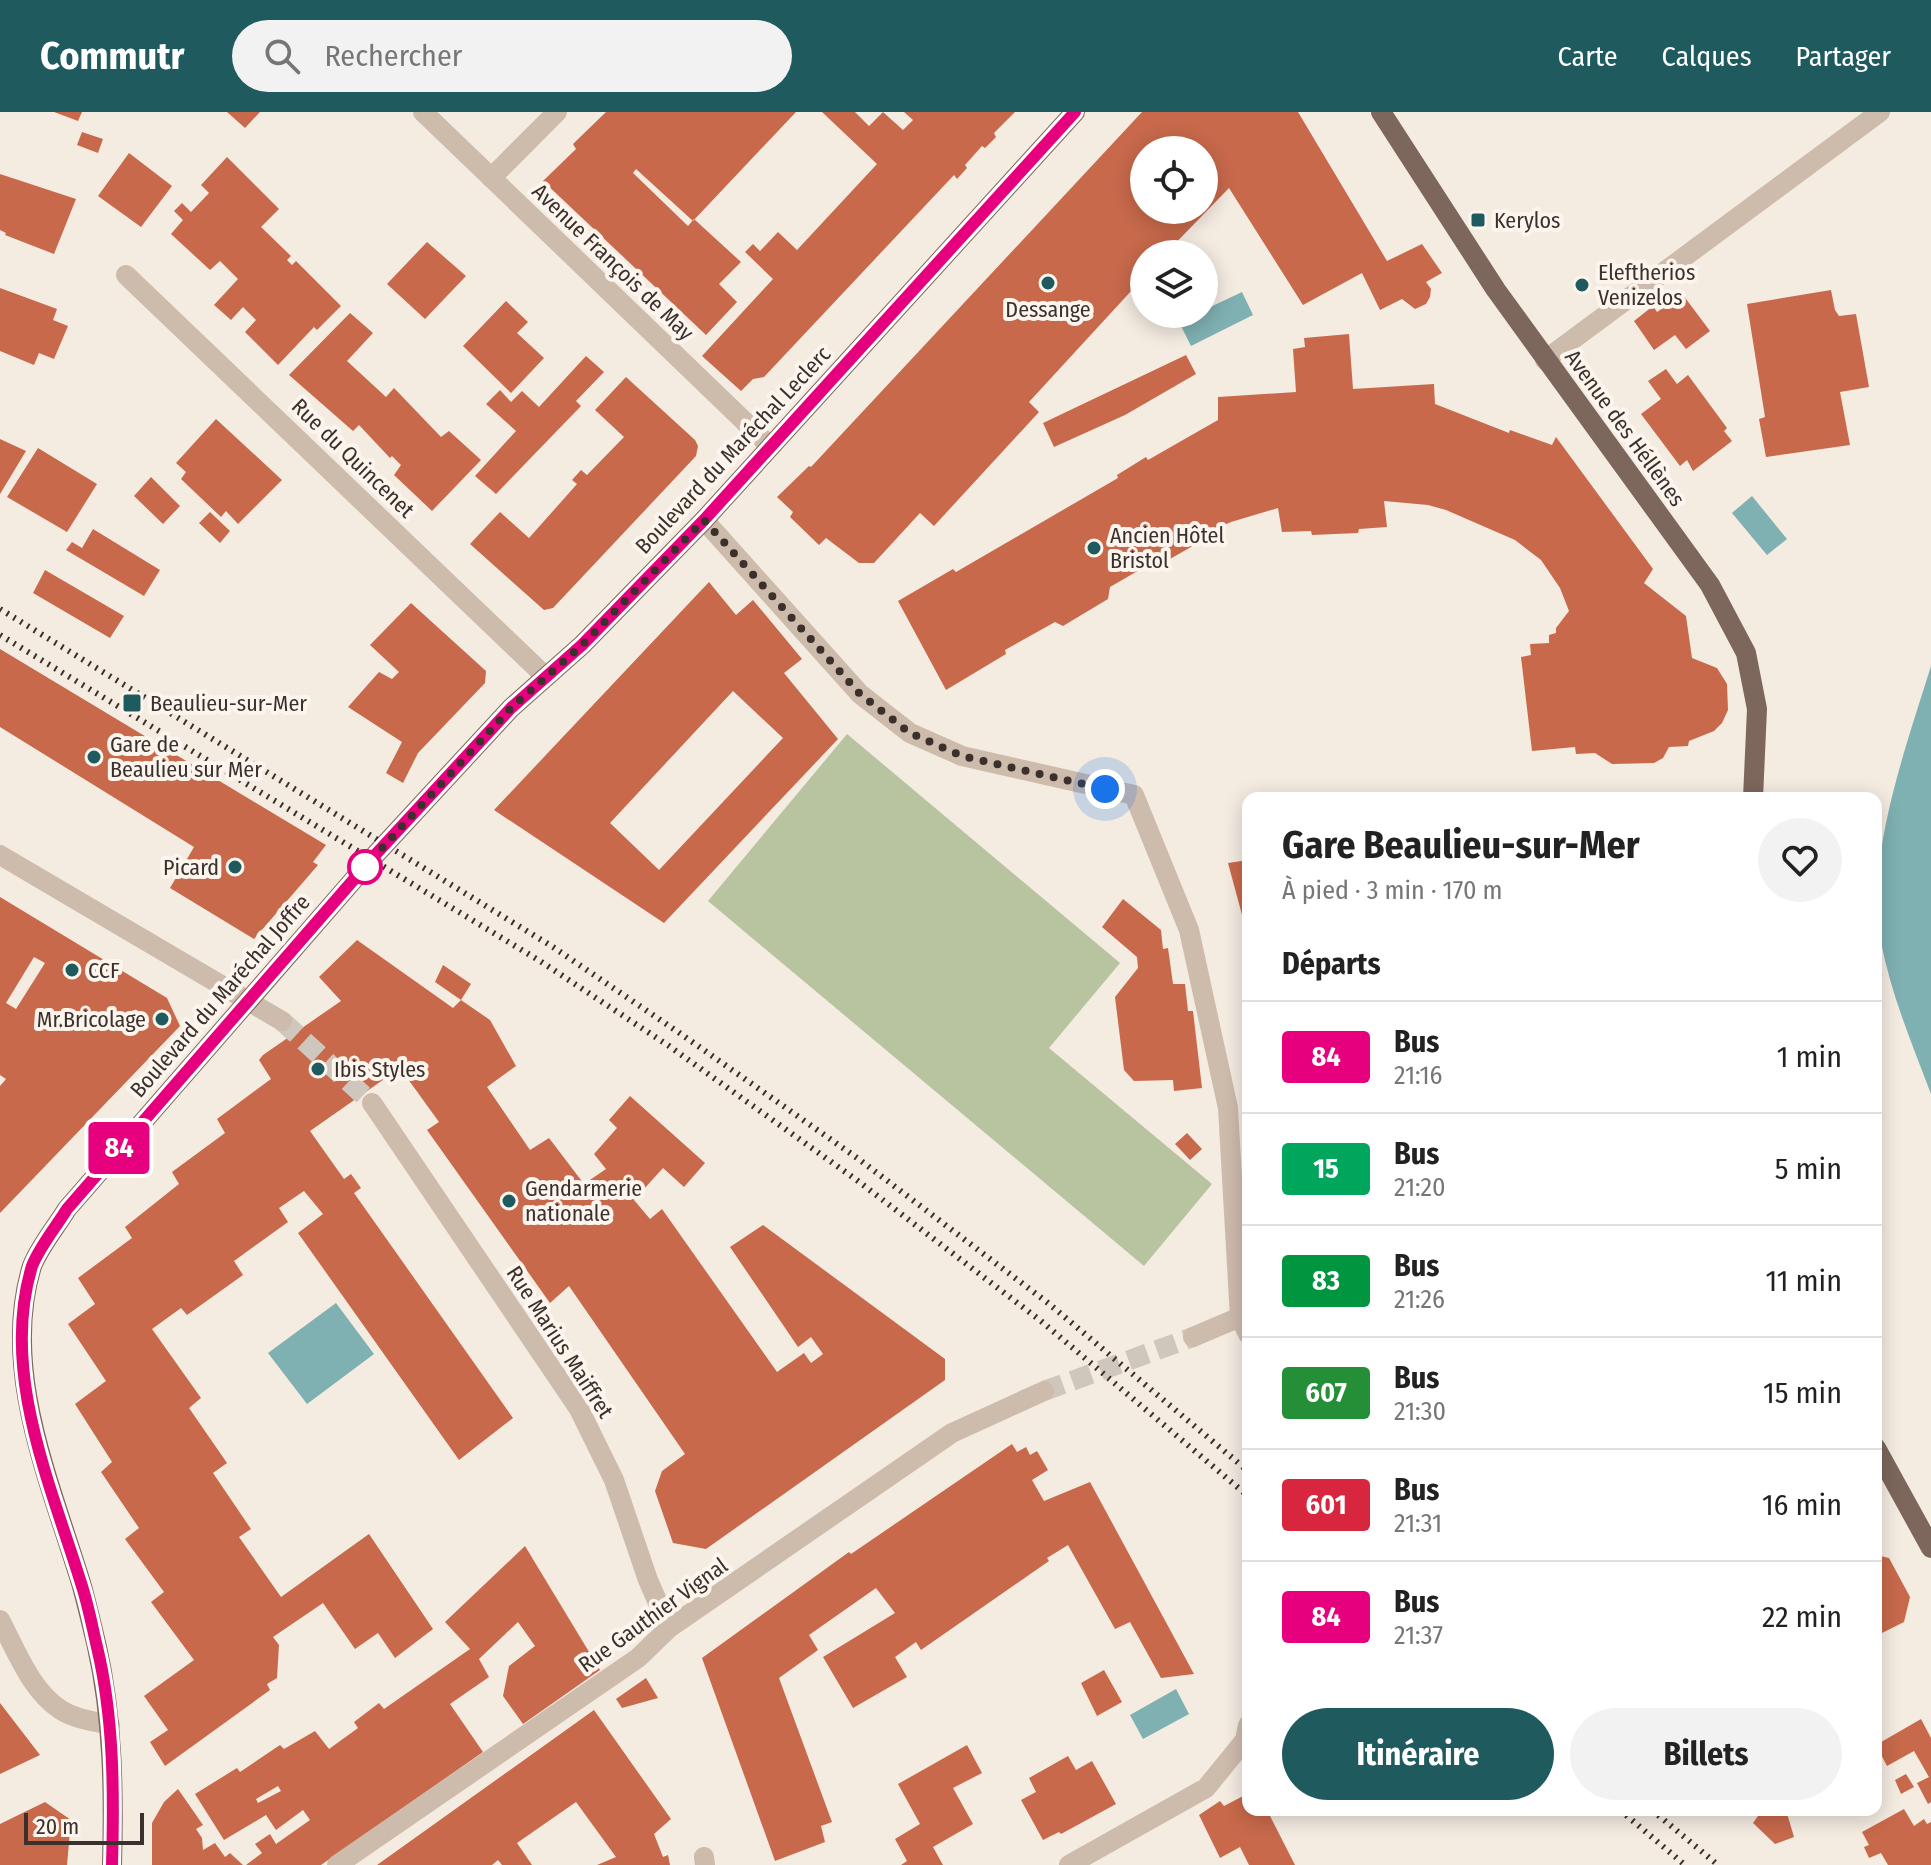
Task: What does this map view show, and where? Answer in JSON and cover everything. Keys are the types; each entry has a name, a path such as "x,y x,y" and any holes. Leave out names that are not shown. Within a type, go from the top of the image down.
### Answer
{"main road":[{"name":"Boulevard du Maréchal Leclerc","path":"418,811 511,708 582,645 704,520 1075,112"},
{"name":"Avenue des Héllènes","path":"1381,112 1545,360 1710,585 1746,653 1757,709 1753,792"},
{"name":"Boulevard du Maréchal Joffre","path":"112,1865 110,1725 98,1651 82,1584 26,1418 19,1370 19,1316 32,1265 67,1209 418,811"},
{"path":"1882,1459 1931,1548"}],"street":[{"name":"Avenue François de May","path":"423,112 770,446"},
{"path":"491,178 557,112"},
{"path":"1545,360 1880,112"},
{"name":"Rue du Quincenet","path":"126,275 546,677"},
{"path":"704,520 860,694 910,733 962,756 1134,795 1189,930 1228,1108 1242,1298"},
{"path":"0,855 282,1021"},
{"name":"Rue Marius Maiffret","path":"372,1103 579,1409 614,1480 648,1580 669,1628"},
{"path":"1193,1337 1242,1325"},
{"name":"Rue Gauthier Vignal","path":"337,1865 638,1658 669,1628 952,1433 1044,1391"},
{"path":"0,1620 34,1682 59,1709 83,1720 110,1725"},
{"path":"1069,1865 1206,1788 1242,1744"}],"green space":[{"path":"847,734 1120,963 1049,1048 1212,1184 1144,1266 708,901"}],"water":[{"path":"1242,292 1253,315 1191,346 1182,328 1218,328 1218,303"},
{"path":"1752,496 1787,539 1767,555 1732,513"},
{"path":"1931,666 1931,1094 1890,981 1882,946 1882,846 1900,766"},
{"path":"336,1303 374,1354 307,1404 268,1353"},
{"path":"1176,1689 1189,1714 1143,1739 1130,1715"}],"building":[{"path":"54,112 82,112 78,121"},
{"path":"227,112 260,112 245,128"},
{"path":"606,112 796,112 694,219 741,262 719,284 737,302 706,335 543,181 576,149 573,144","holes":["636,169 693,221 688,226 633,173"]},
{"path":"822,112 855,112 869,126 883,112 903,130 913,120 904,112 1015,112 994,133 996,137 985,148 982,146 965,165 967,168 957,179 954,175 764,377 753,379 741,391 702,356 773,279 745,252 753,244 760,251 778,232 797,250 877,164"},
{"path":"1142,112 1298,112 1387,261 1422,244 1442,273 1426,282 1431,289 1430,297 1426,304 1415,309 1402,299 1380,310 1362,273 1303,305 1229,188 1218,199 1218,136 1130,136 1130,224 1194,224 1179,240 1130,240 1130,292 1029,402 1039,412 934,526 920,513 874,563 859,563 826,538 819,545 790,517 793,512 777,497"},
{"path":"82,132 103,139 98,153 77,145"},
{"path":"129,153 172,186 141,227 98,196"},
{"path":"227,157 279,209 261,227 291,256 287,260 292,265 296,261 341,306 317,330 314,327 278,365 245,332 256,320 243,307 231,320 214,305 238,279 220,261 210,270 171,234 183,220 174,211 182,203 191,212 209,193 201,185"},
{"path":"0,174 76,199 54,254 5,235 0,230"},
{"path":"427,242 466,276 425,319 387,284"},
{"path":"0,288 57,309 53,320 68,326 54,359 39,353 34,365 0,351"},
{"path":"1831,290 1839,316 1856,314 1869,387 1840,392 1850,445 1766,457 1759,419 1765,417 1747,304"},
{"path":"1683,295 1710,331 1686,349 1675,335 1654,350 1634,321 1653,306 1657,312"},
{"path":"506,301 528,322 517,333 544,358 511,393 463,346"},
{"path":"350,313 373,333 347,361 386,397 394,388 441,437 449,431 481,460 432,511 394,475 401,465 392,456 390,458 359,425 353,431 289,375"},
{"name":"Ancien Hôtel Bristol","path":"1349,334 1353,389 1434,384 1435,404 1509,433 1510,430 1552,445 1556,437 1653,569 1644,583 1686,616 1692,658 1717,668 1727,684 1728,710 1714,731 1689,741 1688,746 1669,747 1663,758 1654,763 1612,764 1595,753 1576,754 1575,747 1532,751 1521,657 1531,655 1530,644 1549,643 1549,635 1556,633 1556,628 1569,611 1560,588 1541,560 1515,540 1446,510 1384,501 1387,527 1359,529 1358,533 1312,535 1311,531 1282,532 1278,508 1231,522 1196,537 1198,543 1163,563 1160,558 1110,587 1108,599 1063,626 1055,622 1005,650 1006,654 946,690 898,601 953,569 956,572 1118,478 1117,475 1146,457 1148,460 1218,420 1218,397 1296,392 1293,349 1305,347 1304,338"},
{"path":"1186,355 1196,374 1125,415 1054,447 1043,423"},
{"path":"586,356 604,372 576,401 581,406 496,494 475,476 516,431 486,404 500,390 511,402 522,391 539,407"},
{"path":"1666,369 1677,384 1688,375 1727,428 1724,431 1732,441 1693,471 1687,460 1680,466 1641,414 1661,399 1648,381"},
{"path":"626,377 695,440 698,446 696,456 553,608 544,610 470,544 500,512 529,538 577,484 572,480 581,470 587,475 624,437 595,410"},
{"path":"216,419 282,480 238,524 226,511 221,517 181,479 186,472 176,463"},
{"path":"0,439 26,451 0,494"},
{"path":"38,448 97,484 67,532 7,497"},
{"path":"151,477 180,506 163,524 134,496"},
{"path":"210,512 230,531 220,543 199,523"},
{"path":"93,529 160,570 144,596 66,550 72,542 82,548"},
{"path":"45,570 124,616 110,638 33,593"},
{"path":"709,582 736,615 753,600 802,659 784,673 838,739 664,923 494,810","holes":["733,691 783,738 659,870 610,823"]},
{"path":"411,603 486,671 485,683 418,753 403,783 386,773 402,742 348,707 379,672 392,679 399,672 370,645"},
{"path":"0,649 326,845 313,862 318,865 254,939 170,888 194,847 0,727"},
{"path":"1242,861 1242,915 1228,863"},
{"path":"0,897 167,998 180,1026 0,1213 0,1086 6,1079 0,1075","holes":["34,957 45,963 16,1009 6,1003"]},
{"path":"1123,899 1161,930 1163,949 1168,948 1173,984 1185,984 1188,1011 1193,1011 1202,1088 1174,1091 1173,1080 1134,1081 1124,1070 1115,997 1138,968 1137,957 1102,927"},
{"path":"357,940 453,1008 461,1000 490,1020 516,1066 487,1087 530,1150 549,1138 584,1184 606,1169 594,1154 617,1128 609,1120 630,1096 705,1163 684,1187 663,1168 634,1200 650,1219 662,1209 777,1372 804,1353 811,1363 823,1354 811,1337 798,1347 730,1247 763,1225 945,1359 945,1380 706,1549 673,1543 655,1491 662,1471 685,1454 569,1286 550,1303 427,1130 439,1122 400,1068 310,1131 344,1179 351,1174 361,1188 354,1193 513,1418 459,1460 298,1233 323,1214 304,1191 279,1208 288,1222 234,1261 243,1275 187,1315 181,1308 152,1329 201,1398 189,1408 227,1463 213,1473 251,1529 239,1537 281,1597 369,1534 433,1629 395,1658 378,1633 355,1649 323,1603 273,1637 279,1645 277,1678 267,1684 270,1690 165,1766 150,1742 168,1730 144,1696 194,1660 151,1602 164,1592 125,1539 139,1528 101,1472 112,1462 75,1404 106,1381 68,1324 95,1304 78,1278 132,1238 125,1227 179,1184 172,1172 225,1133 217,1119 271,1079 259,1060 263,1055 341,1001 319,977"},
{"path":"443,965 471,984 461,1000 435,982"},
{"path":"1187,1133 1202,1149 1190,1160 1175,1144"},
{"path":"1012,1444 1017,1452 1026,1447 1030,1455 1037,1451 1048,1470 1032,1480 1044,1501 1090,1482 1194,1674 1161,1678 1130,1622 1115,1629 1068,1545 921,1650 916,1642 895,1657 907,1677 853,1708 823,1657 895,1613 876,1588 809,1635 818,1650 779,1678 832,1822 821,1826 825,1842 775,1861 702,1658 849,1552 851,1554"},
{"path":"525,1546 600,1670 523,1724 503,1696 509,1666 535,1646 518,1622 479,1659 489,1677 450,1704 483,1752 321,1865 246,1865 262,1853 255,1844 270,1834 276,1844 310,1820 303,1810 276,1830 266,1815 224,1840 195,1794 237,1768 240,1772 280,1745 284,1749 315,1731 329,1749 358,1728 354,1722 379,1703 384,1709 470,1649 445,1622","holes":["278,1786 281,1791 258,1803 256,1799"]},
{"path":"1882,1556 1889,1558 1910,1597 1904,1622 1882,1633"},
{"path":"1104,1670 1122,1702 1097,1716 1081,1683"},
{"path":"646,1678 658,1698 622,1708 616,1699"},
{"path":"0,1703 40,1755 0,1774"},
{"path":"594,1710 671,1819 654,1834 663,1857 668,1855 670,1865 597,1865 616,1857 576,1802 517,1843 532,1865 502,1865 498,1860 492,1865 377,1865"},
{"path":"1921,1719 1931,1738 1931,1802 1928,1804 1917,1783 1929,1777 1914,1751 1887,1766 1882,1756 1882,1742"},
{"path":"967,1745 982,1773 953,1788 973,1824 933,1847 943,1865 901,1865 907,1861 895,1839 920,1824 898,1784"},
{"path":"1068,1756 1076,1770 1092,1761 1116,1804 1061,1834 1059,1832 1043,1840 1021,1800 1036,1792 1029,1778"},
{"path":"1906,1774 1914,1787 1901,1794 1895,1780"},
{"path":"178,1789 203,1825 196,1829 202,1838 203,1850 215,1843 225,1857 230,1853 243,1865 152,1865 152,1823 164,1802"},
{"path":"1242,1797 1242,1816 1270,1816 1295,1865 1249,1865 1240,1847 1220,1858 1199,1815 1220,1801 1224,1806"},
{"path":"45,1802 71,1820 67,1865 0,1865 0,1824"},
{"path":"1904,1809 1914,1826 1924,1819 1927,1824 1931,1822 1931,1865 1888,1865 1881,1853 1869,1858 1864,1847 1869,1845 1862,1832"},
{"path":"1758,1816 1788,1816 1794,1837 1775,1844 1753,1823"}],"tunnel":[{"path":"282,1021 372,1103"},
{"path":"1044,1391 1193,1337"}],"railway":[{"path":"0,609 553,947 681,1034 860,1160 1048,1303 1242,1466"},
{"path":"0,635 540,961 669,1046 858,1181 1041,1321 1242,1491"},
{"path":"1627,1816 1685,1865"},
{"path":"1659,1816 1718,1865"}],"bus line":[{"name":"84","path":"112,1865 110,1725 98,1651 82,1584 26,1418 19,1370 19,1316 32,1265 67,1209 376,854 511,708 582,645 704,520 1075,112"}],"place":[{"name":"Kerylos","path":"1478,220"},
{"name":"Dessange","path":"1048,283"},
{"name":"Eleftherios Venizelos","path":"1582,285"},
{"name":"Ancien Hôtel Bristol","path":"1094,548"},
{"name":"Beaulieu-sur-Mer","path":"132,703"},
{"name":"Gare de Beaulieu sur Mer","path":"94,757"},
{"name":"Picard","path":"235,867"},
{"name":"CCF","path":"72,970"},
{"name":"Mr.Bricolage","path":"162,1019"},
{"name":"Ibis Styles","path":"318,1069"},
{"name":"Gendarmerie nationale","path":"509,1201"}],"route":[{"path":"365,867 359,873 511,708 582,645 704,520 860,694 910,733 962,756 1105,789"}]}
